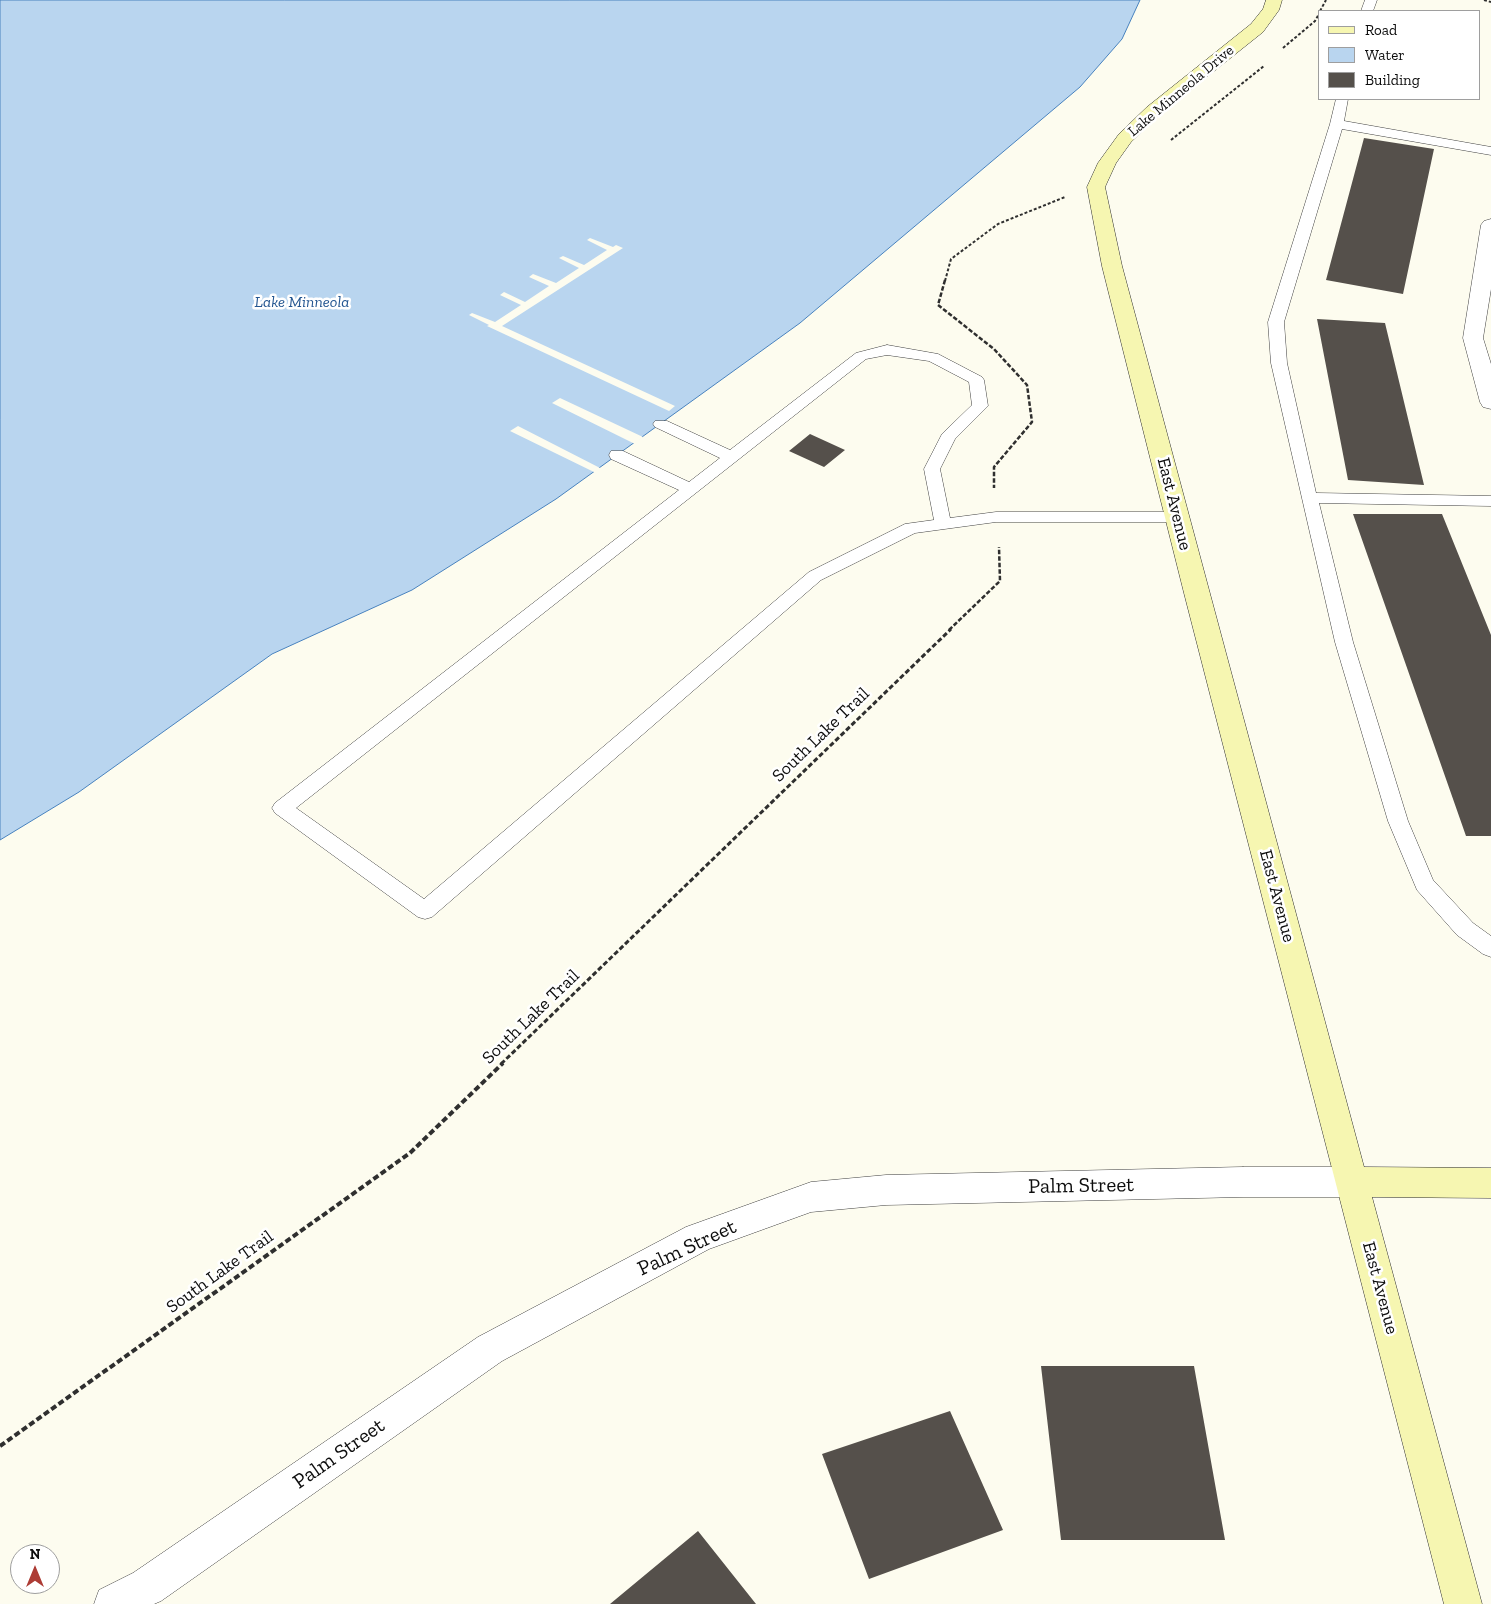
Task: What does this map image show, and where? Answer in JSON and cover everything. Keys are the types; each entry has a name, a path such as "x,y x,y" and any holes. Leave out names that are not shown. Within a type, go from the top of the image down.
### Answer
{"street":[{"name":"Lake Minneola Drive","path":"1096,187 1106,163 1125,138 1153,111 1257,28 1271,10 1274,0"},
{"name":"East Avenue","path":"1096,187 1112,266 1177,517 1463,1604"},
{"path":"1490,393 1473,338 1491,225"},
{"name":"Palm Street","path":"113,1604 147,1587 490,1349 698,1238 811,1197 886,1190 1243,1182 1353,1182"},
{"path":"1353,1182 1491,1183"}],"lane":[{"path":"1342,100 1337,124 1276,322 1280,363 1309,498 1344,642 1398,821 1424,884 1465,929 1491,948"},
{"path":"1337,124 1491,151"},
{"path":"943,524 932,469 948,437 980,406 976,380 933,357 887,350 861,356 282,808 425,911 815,576 911,528 943,524 996,516 1177,517"},
{"path":"660,424 732,457"},
{"path":"617,455 691,489"},
{"path":"1309,498 1491,501"}],"path":[{"path":"1484,0 1491,2"},
{"path":"994,493 994,467 1032,422 1027,386 994,349 938,305 951,259 998,224 1034,208 1096,187"},
{"name":"South Lake Trail","path":"0,1446 410,1154 1000,581 999,545"}],"water":[{"name":"Lake Minneola","path":"0,0 1140,0 1122,39 1080,87 800,323 556,499 412,590 272,654 79,792 0,840"}],"pier":[{"path":"590,238 613,247 616,245 623,248 502,326 675,406 669,411 487,326 489,325 469,315 472,313 495,322 521,305 500,295 504,292 525,302 549,286 529,277 533,274 556,283 579,268 559,258 563,256 584,265 607,250 587,240"},
{"path":"560,398 643,437 635,444 552,403"},
{"path":"518,426 602,469 596,473 510,431"}],"building":[{"path":"1364,138 1434,149 1403,294 1326,280"},
{"path":"1317,319 1385,323 1424,485 1348,480"},
{"path":"810,434 845,450 824,467 789,451"},
{"path":"1353,514 1442,514 1491,635 1491,836 1466,836"},
{"path":"1041,1366 1194,1366 1225,1540 1061,1540"},
{"path":"950,1411 1003,1530 869,1579 822,1454"},
{"path":"698,1531 756,1604 610,1604"}]}
